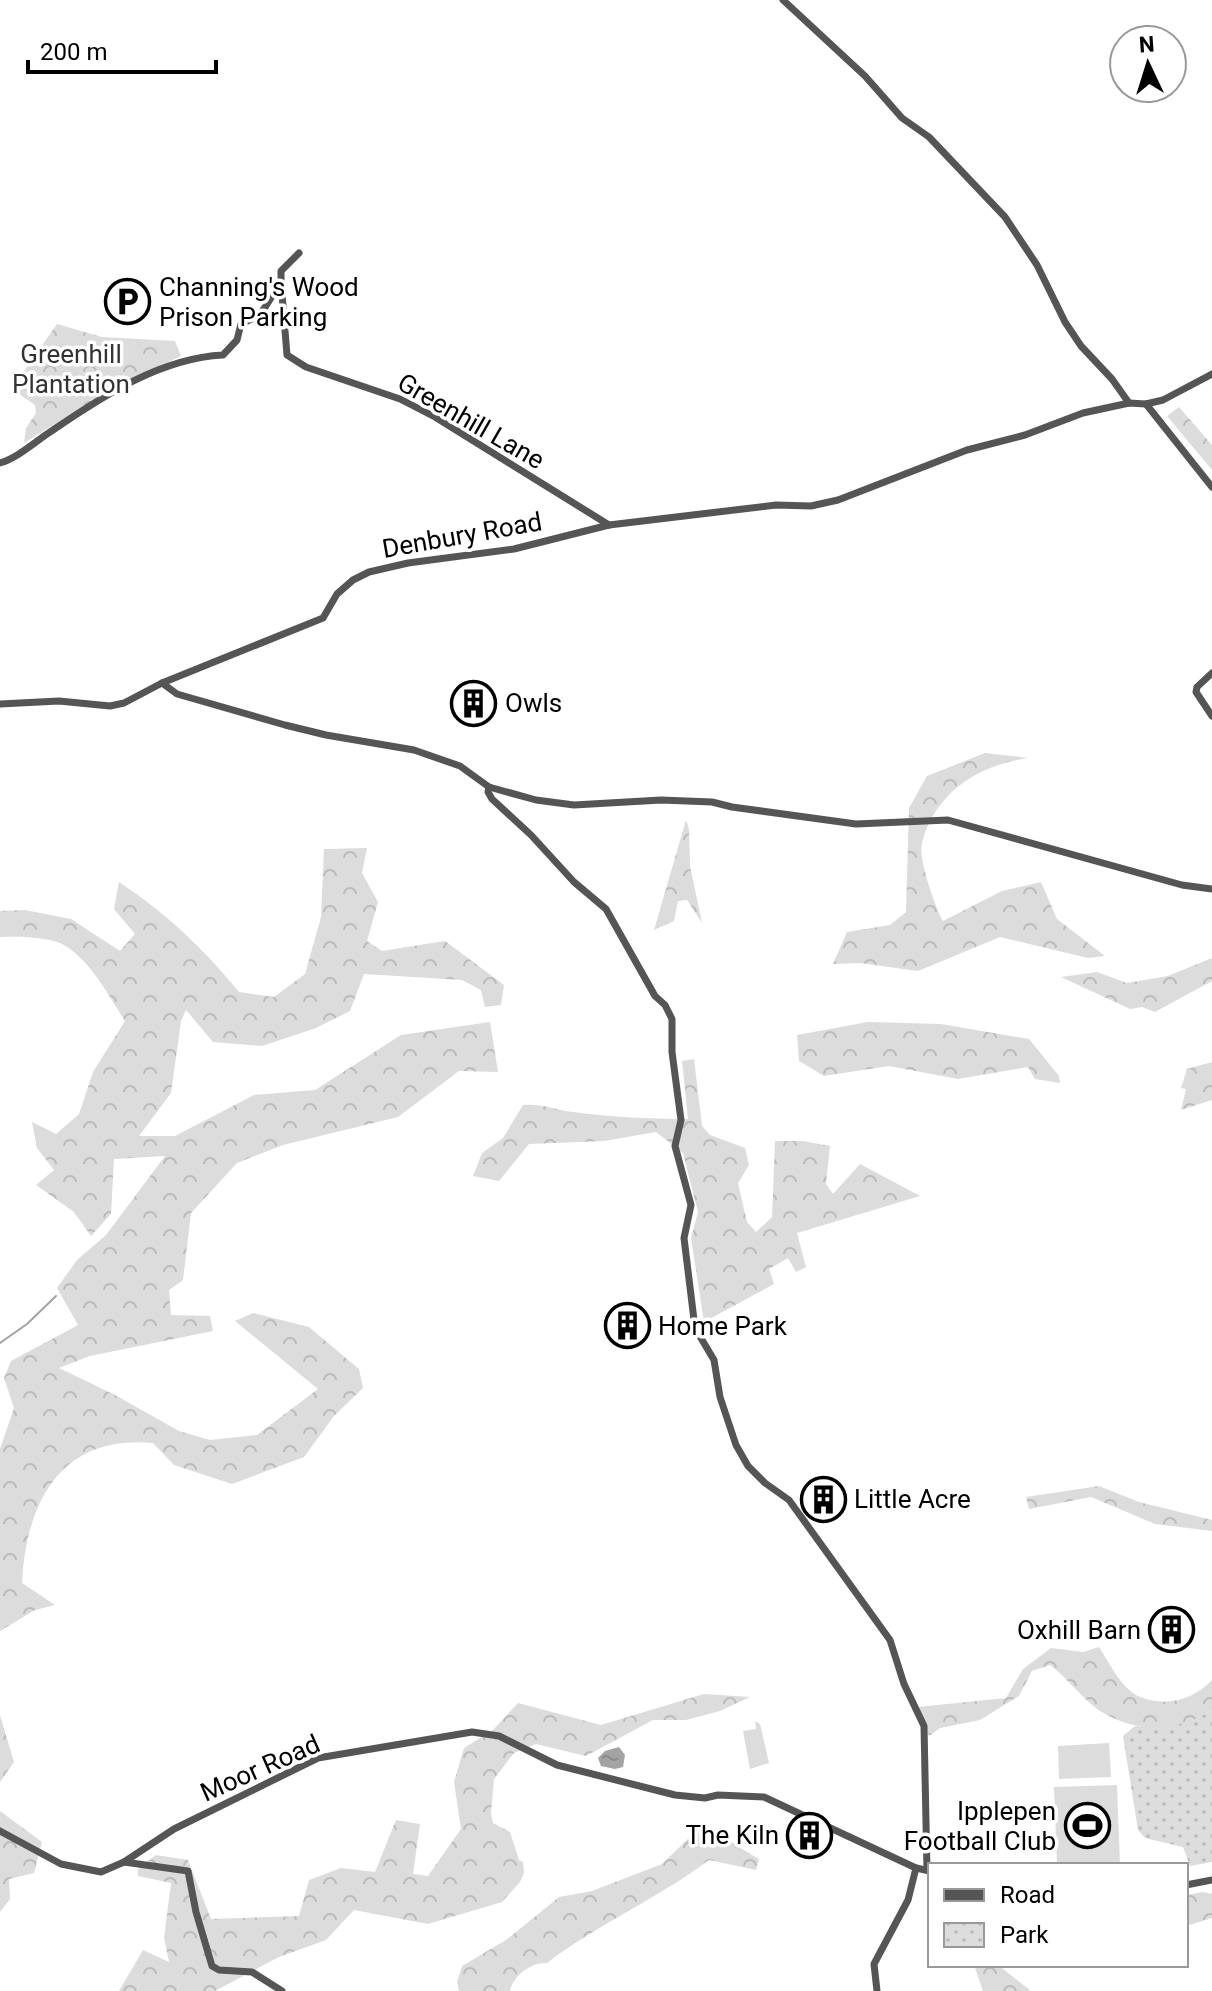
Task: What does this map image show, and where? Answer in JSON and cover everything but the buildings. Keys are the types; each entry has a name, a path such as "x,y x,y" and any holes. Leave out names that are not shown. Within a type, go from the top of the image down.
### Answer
{"street":[{"path":"783,0 865,76 902,118 929,137 1005,217 1037,265 1065,322 1129,403"},
{"name":"Greenhill Lane","path":"299,253 281,271 287,355 306,367 400,399 435,417 609,525"},
{"path":"0,463 107,395 176,362 195,356 223,355 237,340 241,324 260,315 281,282"},
{"path":"1212,374 1163,400 1146,404 1212,487"},
{"name":"Denbury Road","path":"0,704 59,701 110,706 124,703 162,683 323,618 337,594 353,580 369,572 408,563 514,549 609,525 776,505 811,506 838,500 967,450 1025,435 1083,413 1129,403 1146,404"},
{"path":"1212,673 1197,687 1196,692 1212,716"},
{"path":"162,683 177,694 285,725 414,750 440,758 460,766 489,787 536,800 574,805 689,801 856,824 948,820 1182,885 1212,889"},
{"path":"489,787 492,799 531,835 574,882 606,909 623,942 672,1019 672,1052 681,1120 675,1146 691,1205 684,1238 695,1328 714,1360 724,1409 736,1445 748,1466 789,1500 890,1640 904,1684 924,1726 929,1863"},
{"name":"Moor Road","path":"124,1862 174,1829 318,1758 472,1732 499,1736 557,1765 675,1795 764,1797 928,1871"},
{"path":"0,1831 61,1864 101,1872 124,1862 188,1871 212,1966 219,1970 252,1972 282,1991"},
{"path":"877,1991 874,1964 908,1900 916,1868"},
{"path":"1188,1885 1212,1880"}],"green space":[{"name":"Greenhill Plantation","path":"57,324 102,337 175,341 181,356 113,388 24,443 26,428 36,413 35,405 16,392 20,377"},
{"path":"1179,407 1212,445 1212,470 1167,416"},
{"path":"985,753 1028,758 993,767 962,784 937,809 928,825 922,843 922,860 943,921 1002,891 1041,882 1057,919 1105,956 1088,958 1000,937 918,971 860,963 833,964 847,932 890,925 906,912 909,808 927,776"},
{"path":"686,820 690,866 702,923 687,900 678,901 674,921 654,930"},
{"path":"367,848 362,873 378,902 367,941 382,951 445,941 504,985 501,1005 485,1007 481,990 462,980 364,974 350,1011 316,1028 262,1046 213,1042 186,1010 181,1021 171,1093 139,1136 175,1136 254,1095 315,1090 401,1035 490,1022 498,1072 459,1071 398,1117 283,1145 237,1163 191,1213 183,1280 169,1290 171,1315 210,1316 213,1331 90,1356 59,1368 179,1431 210,1440 257,1435 318,1389 235,1321 253,1313 309,1327 359,1369 363,1388 334,1416 304,1457 232,1484 174,1465 153,1443 121,1443 94,1450 72,1462 54,1479 41,1501 25,1553 22,1583 55,1605 35,1610 0,1631 0,1449 14,1408 4,1378 11,1361 78,1325 57,1288 77,1260 106,1235 165,1156 114,1159 111,1214 91,1236 74,1212 36,1185 54,1170 37,1148 32,1122 56,1134 79,1114 93,1072 125,1021 82,959 62,944 23,937 0,937 0,911 25,910 71,919 120,951 135,934 114,909 119,882 184,932 239,992 274,997 305,974 321,917 324,849"},
{"path":"1212,958 1212,981 1155,1012 1142,1007 1130,1009 1061,977 1097,972 1127,983 1168,976"},
{"path":"868,1022 941,1024 1029,1039 1059,1076 1060,1083 1035,1079 1028,1067 958,1079 889,1066 824,1076 799,1061 797,1035"},
{"path":"694,1059 702,1126 710,1135 745,1148 749,1165 738,1183 747,1222 756,1232 772,1217 775,1141 803,1141 830,1146 826,1184 833,1194 860,1164 920,1196 797,1233 806,1267 796,1272 788,1258 769,1269 774,1284 704,1322 691,1238 698,1212 683,1153 656,1132 604,1141 529,1144 499,1181 473,1176 482,1153 503,1138 523,1105 602,1115 688,1119 682,1061"},
{"path":"1212,1062 1212,1100 1181,1110 1186,1089 1181,1088 1187,1069"},
{"path":"1099,1486 1139,1502 1212,1520 1212,1531 1155,1524 1091,1497 1029,1509 1026,1497"},
{"path":"1099,1647 1126,1687 1148,1700 1168,1701 1188,1697 1212,1680 1212,1710 1194,1722 1179,1726 1152,1728 1125,1723 1101,1712 1050,1665 1032,1671 1019,1696 980,1720 940,1728 929,1736 918,1707 1006,1698 1023,1669 1051,1648 1083,1652"},
{"path":"704,1694 750,1697 720,1711 686,1720 653,1720 586,1756 536,1744 514,1753 494,1779 491,1813 493,1823 510,1832 519,1860 523,1862 524,1873 502,1902 428,1924 354,1910 326,1940 279,1957 215,1991 119,1991 143,1950 169,1962 164,1938 171,1883 138,1876 138,1869 156,1855 188,1860 211,1919 299,1916 309,1880 341,1868 375,1872 396,1820 420,1824 413,1874 428,1876 461,1829 454,1782 464,1748 493,1730 518,1703 601,1725"},
{"path":"1212,1710 1212,1862 1190,1866 1183,1847 1145,1838 1138,1830 1123,1736 1135,1726 1175,1725"},
{"path":"0,1715 14,1762 0,1782"},
{"path":"755,1721 760,1724 769,1763 750,1769 743,1731 756,1729"},
{"path":"1109,1743 1111,1777 1059,1779 1058,1746"},
{"name":"Ipplepen Football Club","path":"1117,1785 1120,1863 1057,1863 1054,1787"},
{"path":"0,1811 42,1842 34,1873 9,1879 10,1899 0,1912"},
{"path":"695,1832 722,1837 759,1859 756,1870 709,1860 547,1963 524,1971 510,1991 459,1991 457,1982 462,1966 506,1940 559,1897 592,1891 662,1864"},
{"path":"1212,1894 1212,1918 1188,1925 1188,1895"},
{"path":"975,1967 1001,1967 1031,1991 983,1991"}],"water":[{"path":"619,1747 625,1755 623,1767 601,1766 598,1758 605,1751"}],"waterway":[{"path":"0,1343 27,1324 56,1296"}],"place":[{"name":"Channing's Wood Prison Parking","path":"128,302"},
{"name":"Owls","path":"474,703"},
{"name":"Home Park","path":"627,1326"},
{"name":"Little Acre","path":"823,1499"},
{"name":"Oxhill Barn","path":"1172,1630"},
{"name":"Ipplepen Football Club","path":"1087,1826"},
{"name":"The Kiln","path":"810,1835"}]}
